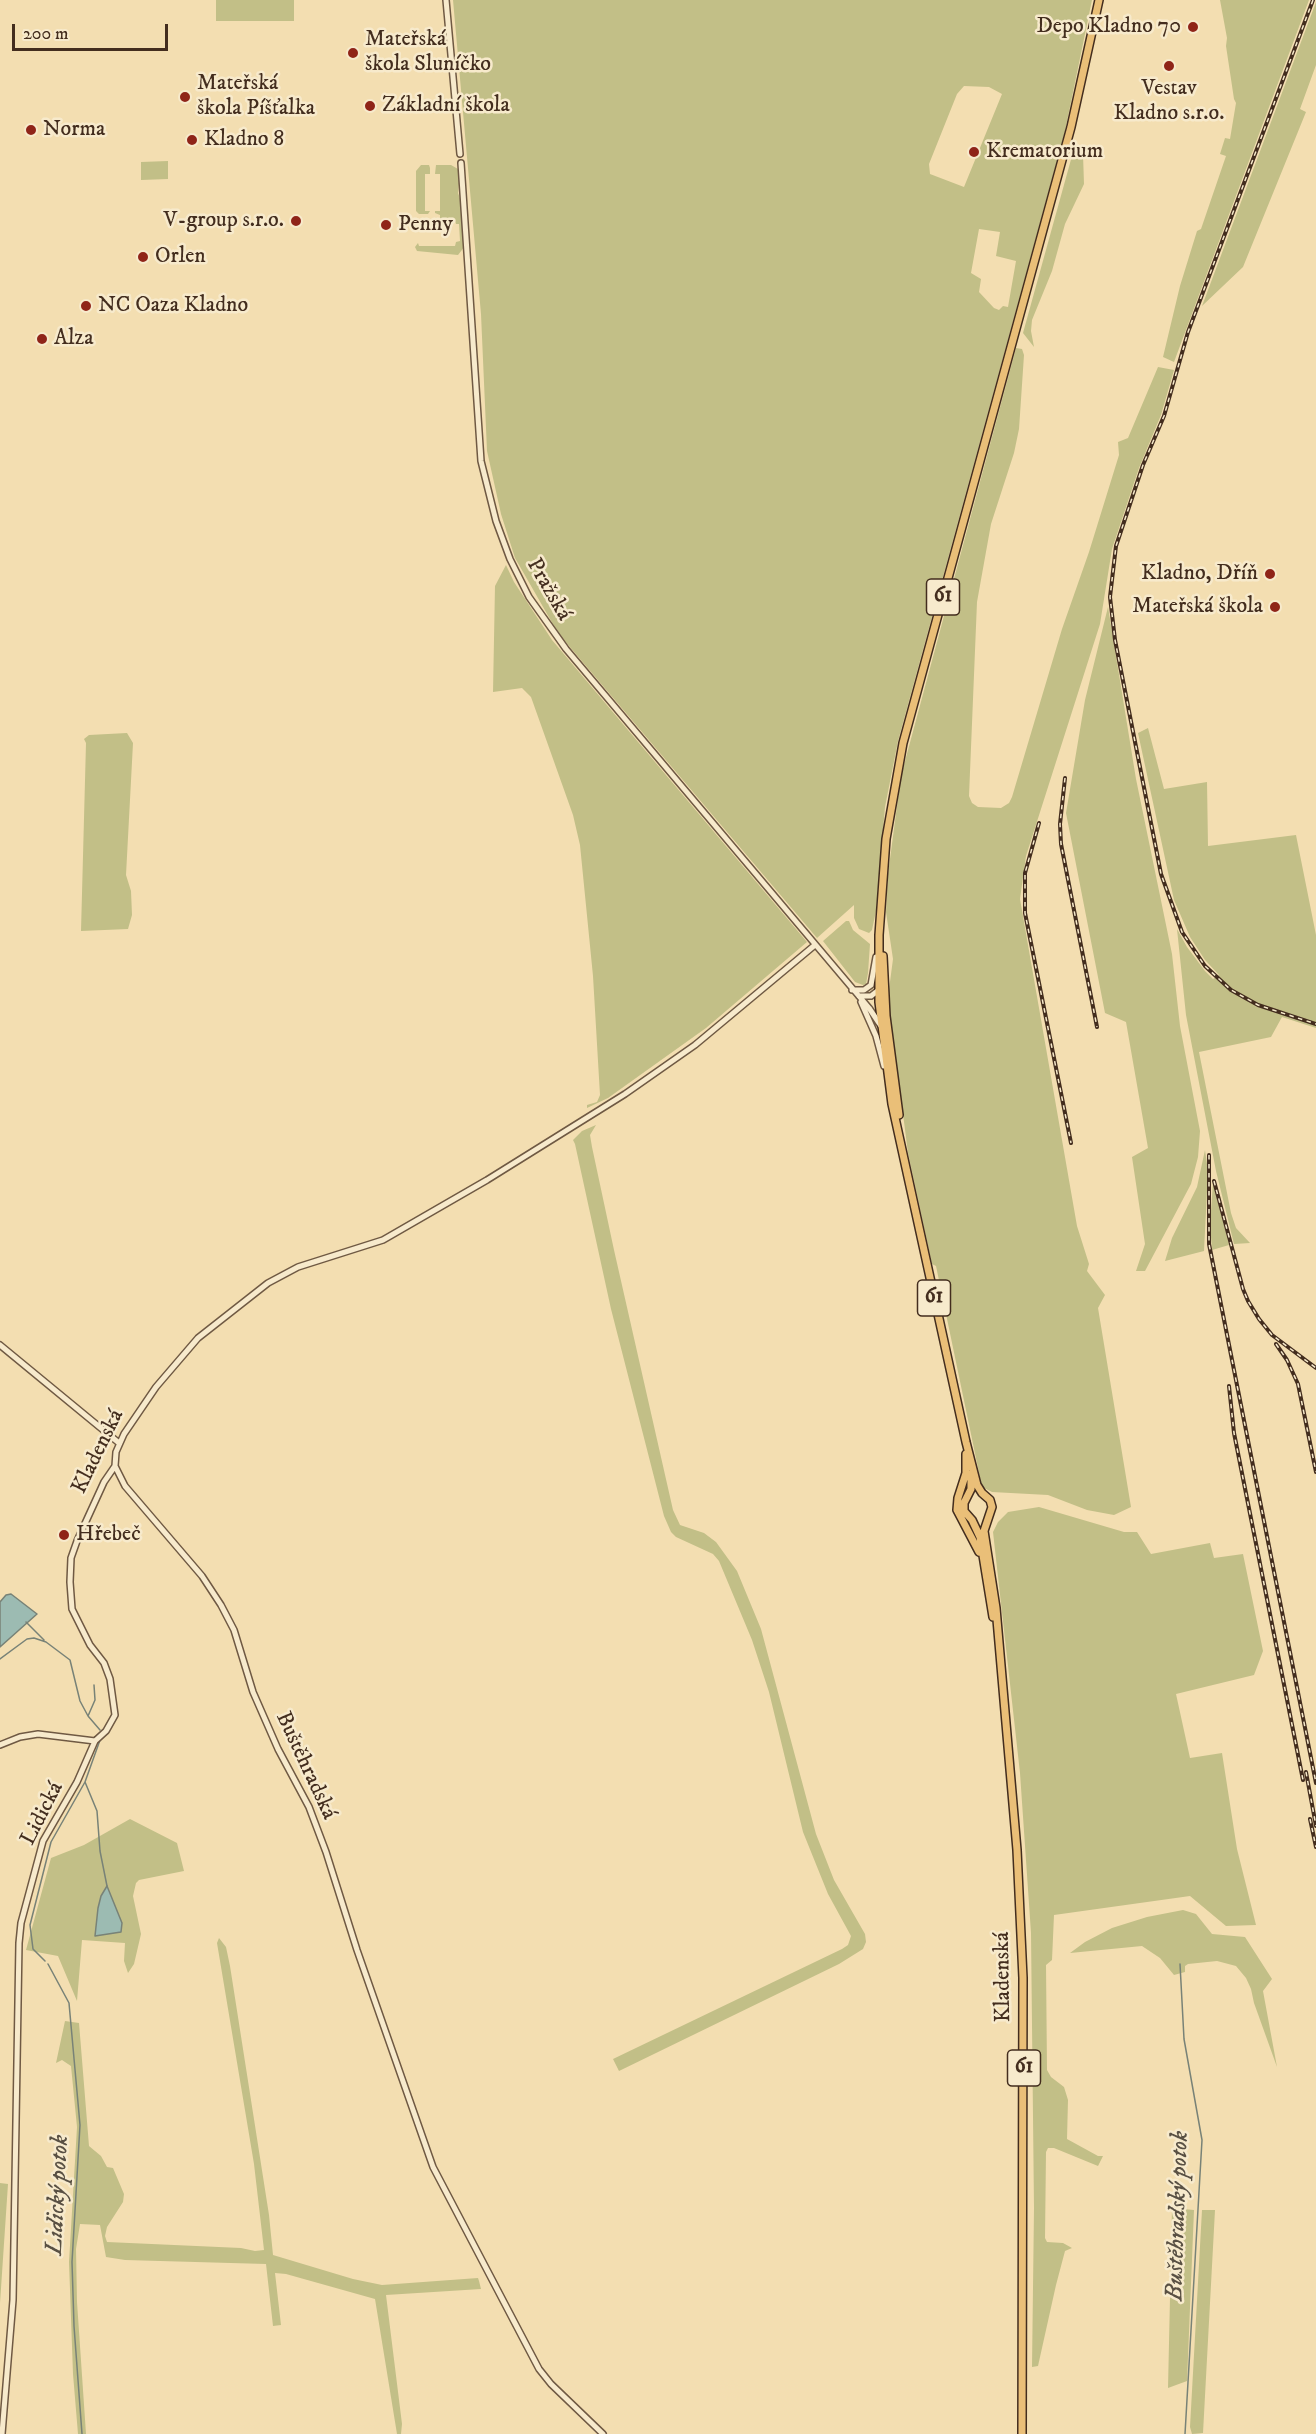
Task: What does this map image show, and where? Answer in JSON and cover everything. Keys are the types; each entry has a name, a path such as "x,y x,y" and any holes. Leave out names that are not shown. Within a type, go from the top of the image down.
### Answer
{"main road":[{"name":"61","path":"1000,1663 996,1608 984,1531 991,1503 982,1493 974,1476 889,1089 878,991 879,934 886,839 903,742 1071,127 1099,0"},
{"name":"61","path":"881,911 891,1059 903,1154"},
{"name":"61","path":"966,1442 971,1477 964,1511 972,1520 980,1537 1000,1663"},
{"name":"61","path":"966,1442 966,1473 958,1498 957,1510 975,1542 986,1574"},
{"path":"968,1496 982,1493"},
{"path":"972,1520 980,1521 987,1517"},
{"name":"Kladenská","path":"1000,1663 1017,1850 1023,1978 1022,2434"}],"street":[{"path":"446,0 460,154"},
{"name":"Pražská","path":"461,163 481,461 496,521 510,559 529,597 555,635 857,996"},
{"path":"852,990 864,990 871,985 879,934"},
{"name":"Kladenská","path":"95,1741 111,1723 114,1705 104,1663 90,1645 72,1609 71,1558 104,1482 115,1466 119,1443 156,1387 198,1338 268,1283 298,1267 384,1240 625,1094 695,1044 815,945"},
{"path":"857,996 867,996 878,991 884,981"},
{"path":"857,996 881,1025 891,1059"},
{"path":"857,996 876,1036 889,1089"},
{"path":"0,1345 119,1443"},
{"name":"Buštěhradská","path":"115,1466 129,1492 202,1576 234,1630 253,1692 278,1749 309,1808 326,1852 433,2167 534,2361 552,2385 603,2434"},
{"path":"0,1745 20,1737 38,1734 95,1741"},
{"name":"Lidická","path":"2,2434 13,2300 21,1923 43,1841 77,1782 95,1741"}],"shaded area":[{"path":"216,0 294,0 294,21 216,21"},
{"path":"453,0 1092,0 1065,131 898,741 885,807 876,911 872,930 869,933 859,929 854,918 854,905 817,938 558,633 515,558 501,514 487,451 481,314","holes":["964,86 989,87 1002,94 964,187 930,174 929,164 957,94","979,229 1000,232 996,256 1016,261 1008,307 1003,306 999,310 994,308 979,292 981,279 971,273"]},
{"path":"1220,0 1309,0 1174,362 1163,357 1180,286 1197,231 1201,229 1226,156 1220,154 1225,138 1230,139 1236,103"},
{"path":"1316,2 1316,65 1300,109 1306,112 1243,267 1202,306"},
{"path":"1075,145 1083,154 1084,184 1065,224 1052,271 1032,320 1031,331 1034,347 1023,333"},
{"path":"168,161 168,179 141,180 141,162"},
{"path":"421,165 429,165 430,168 430,174 425,174 425,211 430,211 428,214 419,214 416,211 416,171"},
{"path":"436,165 451,165 458,169 460,174 458,193 462,204 465,246 458,255 417,251 415,247 418,243 419,246 455,246 456,242 460,241 459,224 456,224 455,220 440,220 440,215 435,213 435,211 440,211 440,174 435,174"},
{"path":"1016,348 1022,349 1024,355 1019,429 1014,453 991,524 977,602 969,796 972,803 978,807 1001,808 1009,803 1012,797 1062,629 1119,455 1118,442 1128,438 1158,367 1174,370 1161,415 1139,468 1112,549 1100,624 1026,856 1020,899 1077,1226 1089,1264 1087,1271 1105,1295 1098,1308 1131,1507 1114,1515 1087,1510 1048,1495 992,1492 982,1487 936,1266 932,1264 908,1153 888,997 893,959 886,912 888,874 901,776"},
{"path":"506,565 514,582 552,640 807,942 706,1028 608,1098 587,1108 587,1105 597,1102 600,1095 593,976 580,845 573,815 531,697 522,688 493,692 495,586"},
{"path":"1108,607 1136,779 1172,954 1180,1026 1200,1131 1198,1157 1191,1184 1145,1271 1136,1271 1145,1244 1132,1157 1148,1148 1126,1022 1105,1013 1066,813 1085,700"},
{"path":"1148,728 1164,789 1207,782 1208,846 1296,835 1316,935 1316,1028 1282,1017 1271,1037 1199,1052 1231,1213 1236,1228 1250,1243 1234,1244 1216,1171 1186,1015 1177,929 1205,971 1213,979 1219,975 1205,960 1190,937 1174,900 1138,733"},
{"path":"127,733 133,743 126,875 131,891 132,915 128,929 81,931 86,743 84,739 89,735"},
{"path":"846,921 849,921 853,930 870,944 868,973 866,984 863,985 855,982 823,941"},
{"path":"596,1125 590,1135 592,1147 673,1510 680,1525 704,1533 716,1542 737,1571 761,1629 816,1834 834,1880 865,1934 866,1942 863,1949 839,1964 619,2071 613,2059 842,1949 848,1945 851,1936 828,1894 803,1832 769,1692 752,1640 719,1561 713,1554 676,1537 671,1532 664,1516 611,1309 573,1140 582,1131"},
{"path":"1205,1150 1208,1171 1204,1251 1165,1261 1172,1238 1197,1187"},
{"path":"1213,1182 1229,1245 1212,1250 1210,1225"},
{"path":"1039,1507 1124,1532 1137,1532 1151,1554 1210,1543 1214,1558 1243,1554 1263,1651 1254,1675 1176,1694 1190,1758 1222,1753 1237,1849 1256,1925 1226,1926 1190,1896 1054,1915 1052,1960 1046,1965 1047,2070 1051,2077 1064,2087 1068,2100 1067,2139 1098,2156 1103,2156 1098,2166 1054,2148 1048,2148 1046,2152 1045,2238 1047,2242 1063,2243 1072,2248 1065,2251 1038,2366 1032,2367 1034,2208 1031,1933 1020,1773 993,1532 998,1522 1008,1512"},
{"path":"130,1819 177,1843 184,1871 139,1880 136,1883 133,1896 141,1934 134,1964 128,1973 124,1961 125,1943 82,1940 77,2001 58,1956 26,1950 51,1858 84,1845"},
{"path":"1183,1910 1196,1914 1212,1934 1245,1937 1272,1979 1263,1991 1277,2067 1251,1989 1246,1978 1236,1966 1217,1961 1188,1964 1185,1966 1185,1972 1174,1975 1160,1958 1142,1946 1070,1953 1112,1928 1147,1917"},
{"path":"219,1938 226,1947 230,1966 269,2215 273,2255 353,2279 382,2285 478,2278 481,2289 386,2295 402,2424 401,2434 397,2434 375,2299 286,2274 275,2273 281,2325 273,2326 266,2264 125,2260 106,2257 100,2225 80,2224 76,2249 77,2302 86,2434 78,2434 73,2374 69,2262 77,2127 71,2066 62,2060 56,2063 65,2021 79,2023 89,2146 101,2156 107,2167 113,2168 124,2194 123,2202 107,2227 105,2236 107,2242 264,2250 254,2164 217,1943"},
{"path":"0,2183 8,2184 0,2303"},
{"path":"1172,2208 1194,2210 1187,2381 1168,2388"},
{"path":"1202,2210 1215,2210 1203,2433 1192,2434 1190,2427"}],"water":[{"path":"11,1594 37,1614 0,1647 0,1602 6,1595"},
{"path":"107,1886 122,1923 121,1932 95,1936 98,1908"}],"waterway":[{"path":"26,1622 44,1640"},
{"name":"Lidický potok","path":"0,1659 27,1639 34,1638 46,1642 70,1660 80,1701 88,1716 100,1730"},
{"path":"88,1716 95,1700 94,1685"},
{"name":"Lidický potok","path":"45,1961 33,1949 30,1925 51,1842 85,1782 100,1740"},
{"path":"85,1782 97,1811 100,1851 107,1886"},
{"name":"Lidický potok","path":"48,1964 69,2003 80,2125 72,2262 82,2434"},
{"name":"Buštěhradský potok","path":"1180,1964 1184,2039 1202,2140 1185,2434"}],"railway":[{"path":"1313,0 1188,332 1164,416 1143,465 1116,546 1110,597 1115,640 1161,874 1182,932 1205,966 1231,990 1258,1005 1316,1024"},
{"path":"1065,778 1060,824 1061,844 1097,1027"},
{"path":"1039,823 1025,873 1025,913 1071,1143"},
{"path":"1209,1155 1209,1244 1316,1783"},
{"path":"1214,1181 1248,1301 1272,1335 1316,1368"},
{"path":"1276,1344 1287,1360 1298,1384 1316,1472"},
{"path":"1229,1386 1234,1433 1303,1780"},
{"path":"1306,1772 1316,1826"},
{"path":"1310,1819 1316,1847"}],"place":[{"name":"Depo Kladno 70","path":"1193,27"},
{"name":"Mateřská škola Sluníčko","path":"353,53"},
{"name":"Vestav Kladno s.r.o.","path":"1169,66"},
{"name":"Mateřská škola Píšťalka","path":"185,97"},
{"name":"Základní škola","path":"370,106"},
{"name":"Norma","path":"31,130"},
{"name":"Kladno 8","path":"192,140"},
{"name":"Krematorium","path":"974,152"},
{"name":"V-group s.r.o.","path":"296,221"},
{"name":"Penny","path":"386,225"},
{"name":"Orlen","path":"143,257"},
{"name":"NC Oaza Kladno","path":"86,306"},
{"name":"Alza","path":"42,339"},
{"name":"Kladno, Dříň","path":"1270,574"},
{"name":"Mateřská škola","path":"1275,607"},
{"name":"Hřebeč","path":"64,1535"}]}
